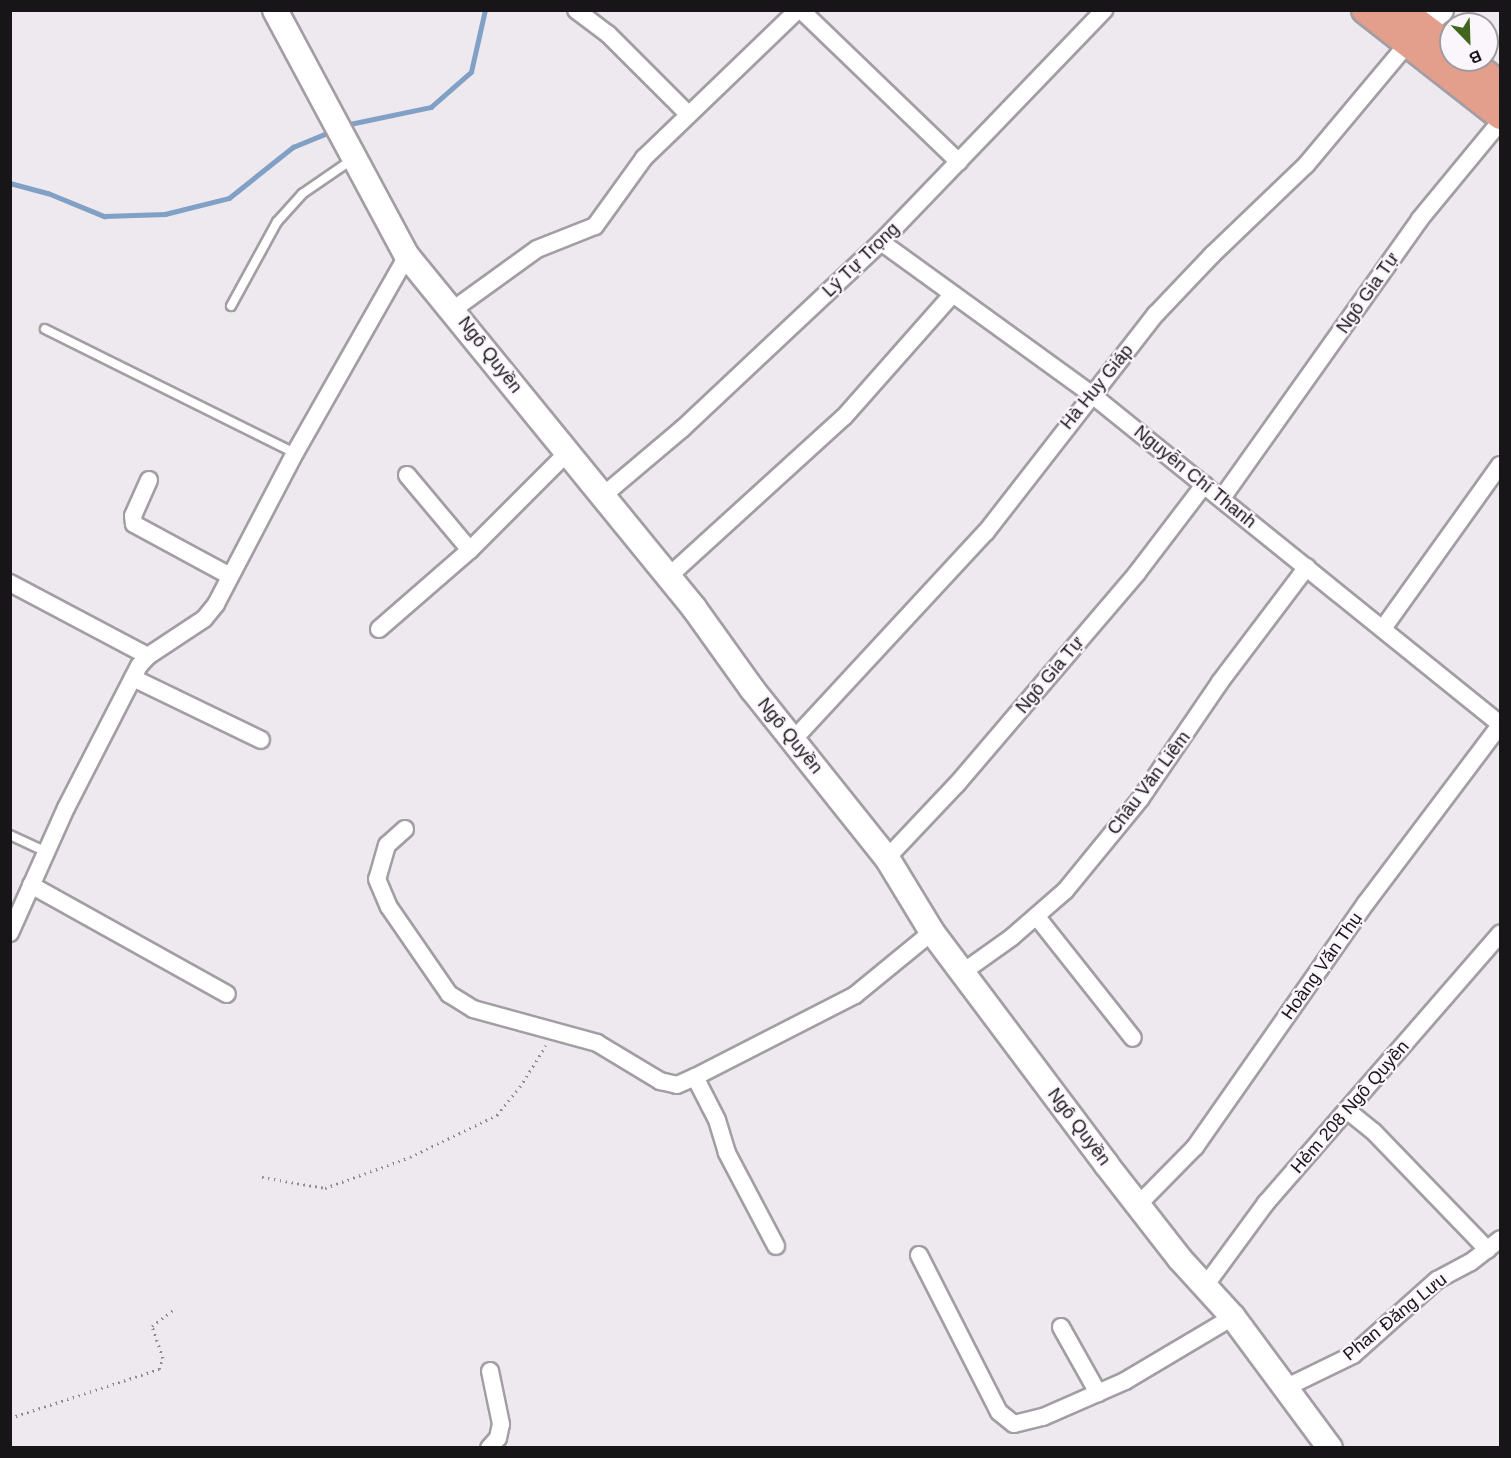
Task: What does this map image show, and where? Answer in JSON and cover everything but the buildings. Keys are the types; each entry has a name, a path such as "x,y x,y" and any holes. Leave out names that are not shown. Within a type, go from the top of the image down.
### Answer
{"main road":[{"path":"1365,10 1418,22 1439,38"},
{"path":"1418,22 1500,116"},
{"path":"1483,72 1500,85"}],"street":[{"name":"Ngô Quyền","path":"275,10 407,256 454,309 669,576 887,858 932,932 1139,1204 1233,1317 1330,1448"},
{"path":"576,10 608,34 688,114"},
{"path":"454,309 537,249 595,226 644,158 799,10 959,162"},
{"name":"Lý Tự Trọng","path":"605,494 682,429 881,242 1104,10"},
{"name":"Hà Huy Giáp","path":"794,739 978,541 1091,394 1212,255 1306,165 1418,22"},
{"name":"Ngô Gia Tự","path":"1222,498 1420,219 1500,122"},
{"name":"Nguyễn Chí Thanh","path":"881,242 1091,394 1384,627 1500,724"},
{"path":"10,933 45,851 133,678 148,656 204,619 407,256"},
{"path":"669,576 844,417 953,294"},
{"path":"379,629 470,550 568,452"},
{"path":"1384,627 1500,465"},
{"path":"407,476 470,550"},
{"path":"149,480 133,516 134,524 230,576"},
{"name":"Ngô Gia Tự","path":"887,858 957,784 1137,573 1204,485"},
{"name":"Châu Văn Liêm","path":"963,972 1037,917 1065,891 1142,798 1220,682 1307,567"},
{"path":"10,583 148,656"},
{"path":"133,678 261,740"},
{"name":"Hoàng Văn Thụ","path":"1139,1204 1195,1147 1366,903 1500,724"},
{"path":"405,829 387,845 377,879 390,907 439,982 460,1004 597,1043 660,1081 676,1085 855,995 932,932"},
{"path":"31,885 227,994"},
{"path":"1037,917 1133,1038"},
{"name":"Hẻm 208 Ngô Quyền","path":"1205,1286 1266,1203 1500,934"},
{"path":"695,1077 740,1180 776,1246"},
{"path":"1348,1111 1373,1131 1494,1244"},
{"name":"Phan Đăng Lưu","path":"1285,1388 1353,1355 1437,1280 1494,1244"},
{"path":"919,1255 1007,1421 1022,1424 1125,1381 1233,1317"},
{"path":"1061,1327 1098,1393"},
{"path":"489,1448 498,1438 501,1424 490,1371"}],"lane":[{"path":"231,306 276,222 348,149"},
{"path":"45,329 295,453"},
{"path":"10,835 45,851"}],"path":[{"path":"262,1177 325,1188 410,1157 497,1115 520,1088 556,1030"},
{"path":"10,1418 159,1369 163,1358 152,1326 173,1310"}],"waterway":[{"path":"345,125 431,107 471,72 485,10"},
{"path":"10,183 48,193 104,216 165,214 229,198 293,147 332,131"}]}
